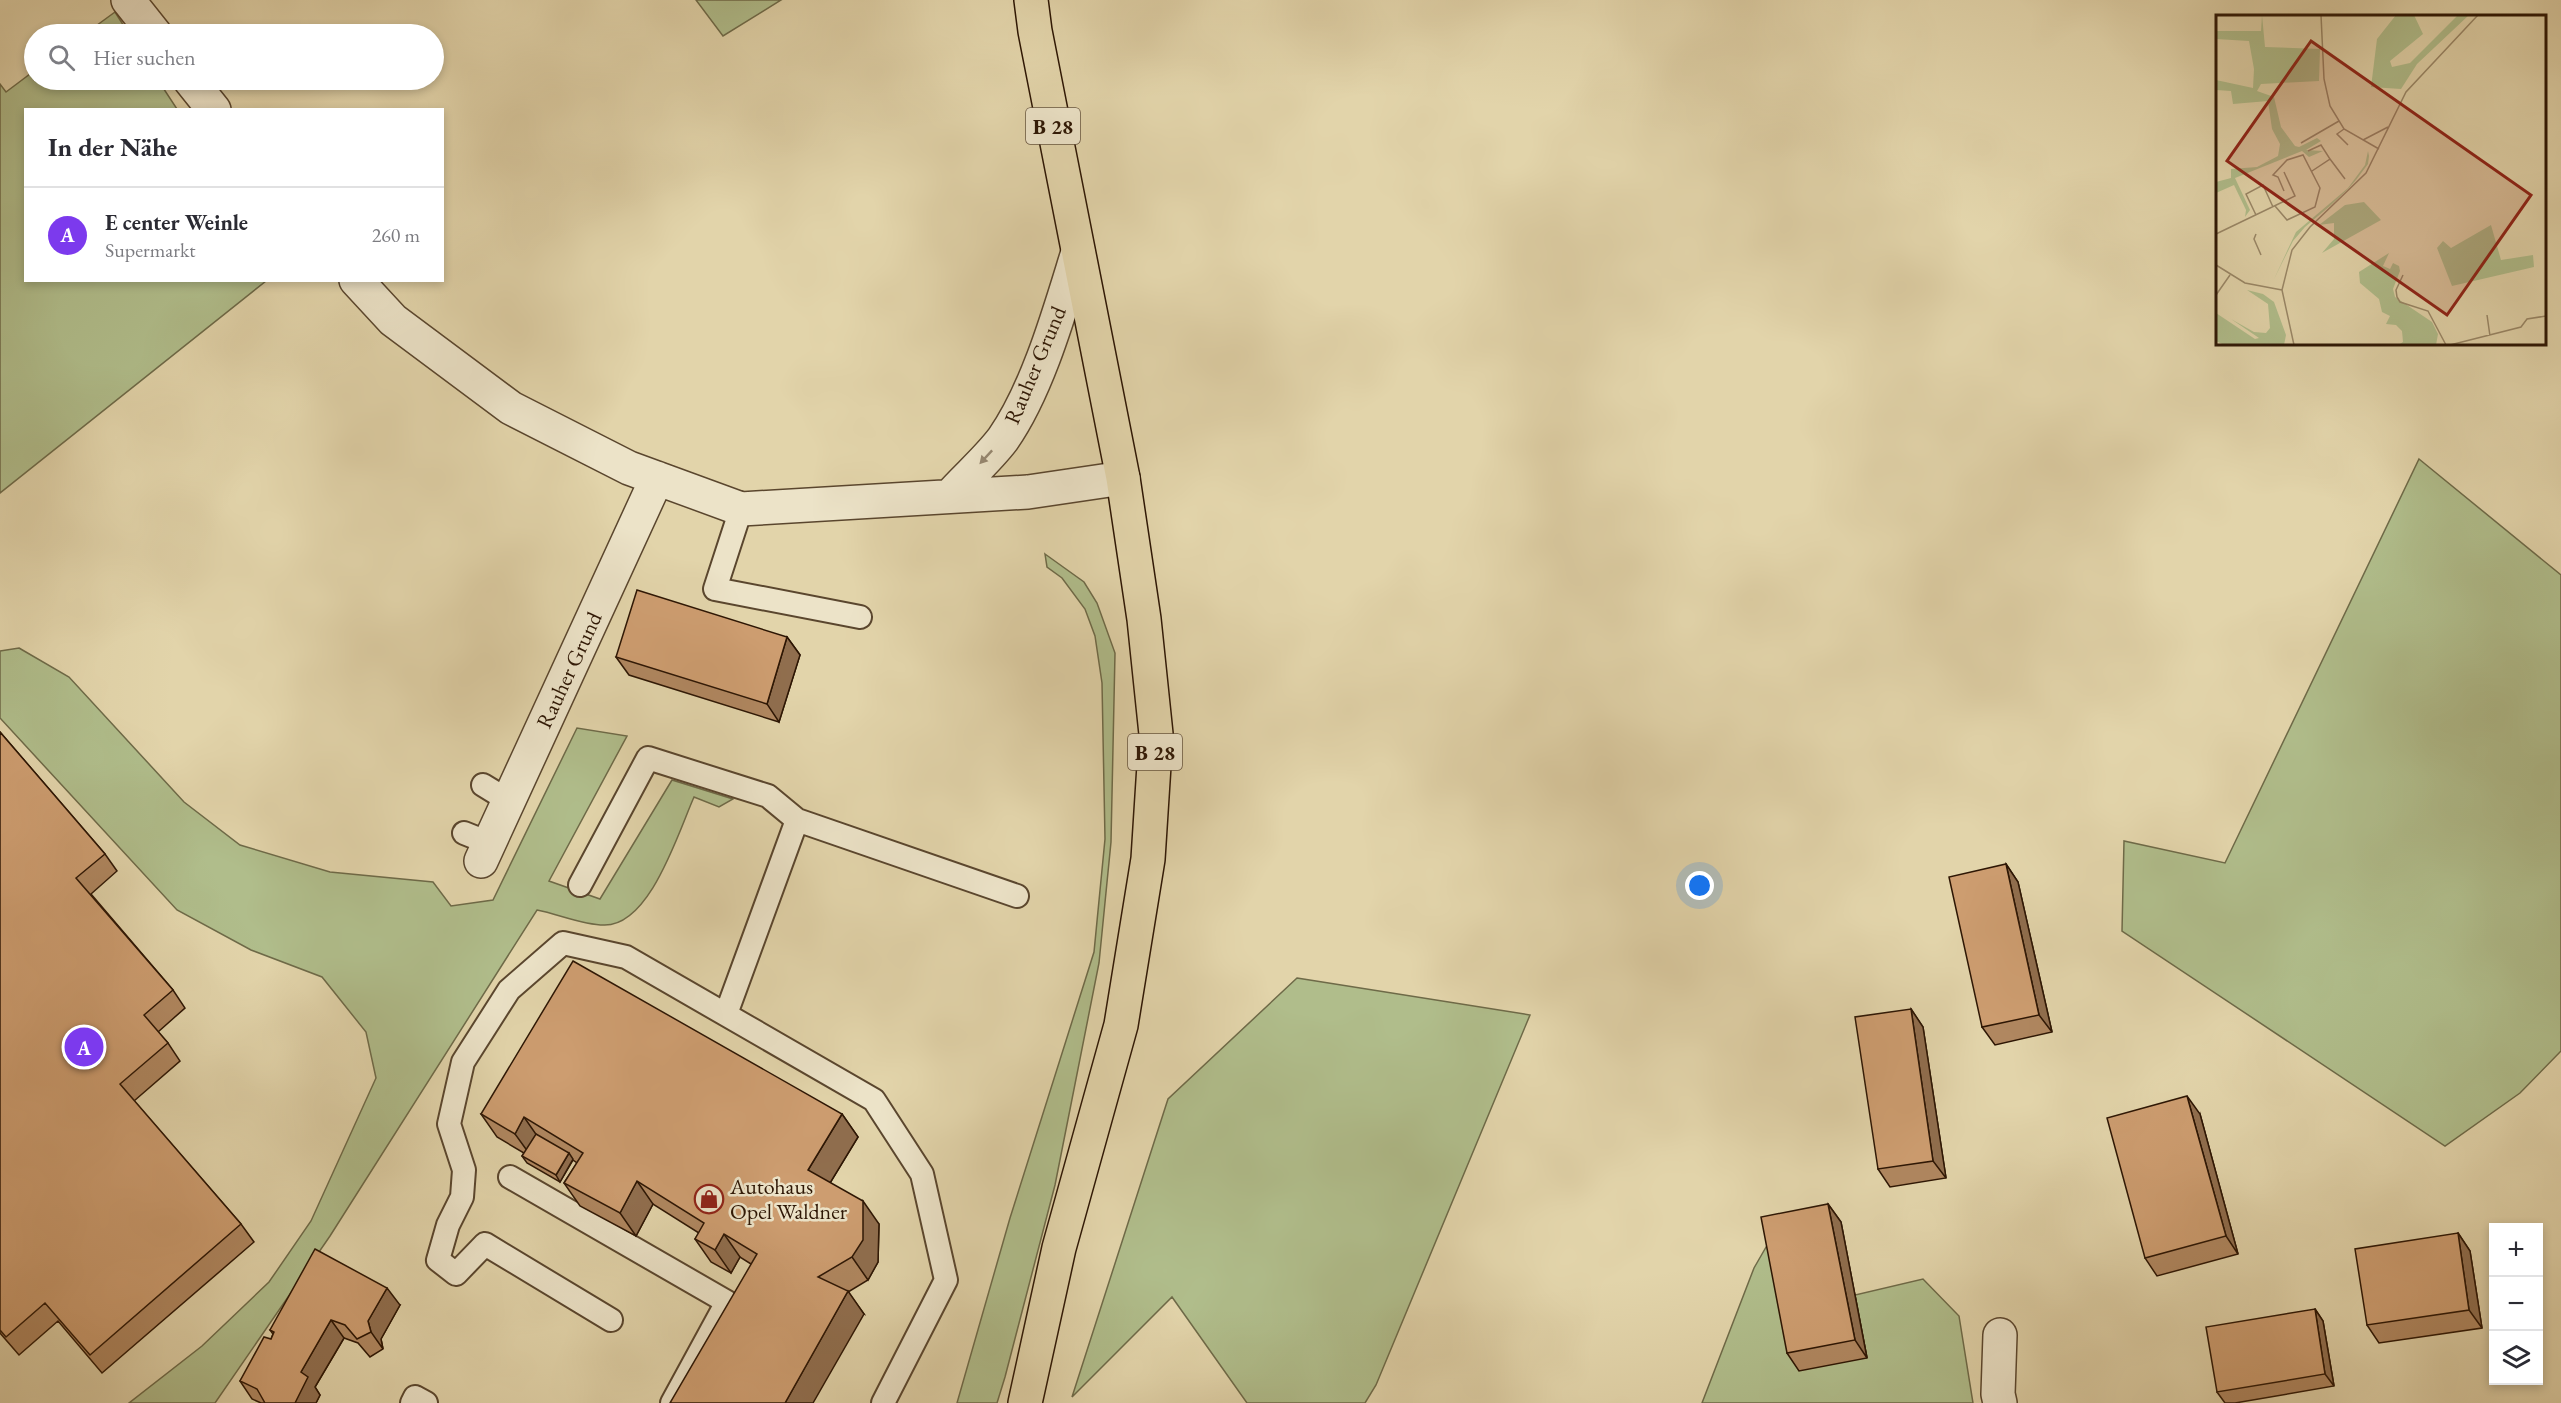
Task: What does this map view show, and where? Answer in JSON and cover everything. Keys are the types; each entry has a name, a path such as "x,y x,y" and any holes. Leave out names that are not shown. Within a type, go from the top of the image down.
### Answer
{"main road":[{"name":"B 28","path":"1025,1403 1059,1248 1121,1025 1149,859 1156,734 1123,478 1031,0"}],"street":[{"path":"128,0 147,24"},
{"path":"198,90 212,108"},
{"name":"Rauher Grund","path":"950,496 1003,438 1017,412 1049,343 1078,252"},
{"path":"358,282 393,320 511,408 630,468 741,509 1028,492 1123,478"},
{"name":"Rauher Grund","path":"478,846 496,793 657,478"},
{"path":"2000,1335 1998,1394 2000,1403"}],"lane":[{"path":"741,509 715,589 860,617"},
{"path":"580,885 648,758 768,796 796,820 1017,896"},
{"path":"726,1014 796,820"},
{"path":"611,1320 485,1244 456,1274 438,1260 448,1225 462,1197 464,1170 449,1124 463,1062 509,990 563,943 626,957 874,1100 922,1174 946,1280 883,1403"},
{"path":"510,1177 727,1302 672,1403"},
{"path":"412,1403 416,1397 426,1403"}],"green space":[{"path":"696,0 781,0 723,36"},
{"path":"115,12 123,24 99,24"},
{"path":"24,78 24,90 165,90 176,108 24,108 24,282 265,282 0,493 0,84 6,92"},
{"path":"2419,459 2561,575 2561,1051 2520,1093 2445,1146 2122,931 2124,841 2225,863"},
{"path":"1045,554 1084,582 1097,603 1115,653 1111,842 1099,963 1055,1185 997,1403 957,1403 1010,1218 1094,952 1105,839 1102,683 1095,636 1085,609 1062,578 1047,567"},
{"path":"19,648 69,677 184,802 240,845 330,872 433,882 451,906 493,900 577,728 627,736 549,881 600,899 672,780 733,799 719,807 694,797 660,875 635,910 620,921 596,925 537,910 330,1236 215,1403 129,1403 202,1346 269,1282 311,1221 376,1078 366,1032 322,977 251,950 177,910 0,718 0,651"},
{"path":"1297,978 1530,1015 1376,1385 1365,1403 1247,1403 1172,1297 1072,1397 1168,1099"},
{"path":"1773,1235 1867,1358 1855,1295 1923,1279 1959,1316 1973,1403 1702,1403 1754,1268"}],"building":[{"path":"637,590 787,637 767,704 616,657"},
{"path":"0,732 105,854 76,878 173,990 144,1015 168,1043 120,1084 241,1224 90,1355 45,1303 6,1337 0,1330"},
{"path":"2006,864 2039,1015 1982,1027 1949,877"},
{"name":"Autohaus Opel Waldner","path":"573,961 842,1114 808,1170 863,1201 863,1240 852,1257 818,1277 848,1291 785,1403 670,1403 757,1254 724,1234 715,1250 695,1239 704,1223 637,1181 620,1213 564,1183 583,1153 524,1117 515,1134 481,1114"},
{"path":"1911,1009 1933,1161 1878,1169 1855,1017"},
{"path":"2187,1096 2226,1236 2145,1258 2107,1118"},
{"path":"536,1134 569,1153 556,1175 522,1156"},
{"path":"1828,1204 1855,1340 1787,1353 1761,1217"},
{"path":"2458,1233 2469,1310 2367,1325 2355,1249"},
{"path":"315,1249 387,1288 368,1321 371,1332 357,1339 345,1325 331,1320 301,1372 308,1377 295,1403 265,1403 257,1389 240,1381 264,1337 271,1339 274,1332 270,1330"},
{"path":"2315,1309 2325,1374 2217,1392 2206,1327"}],"place":[{"name":"E center Weinle","path":"84,1047"},
{"name":"Autohaus Opel Waldner","path":"709,1199"}]}
